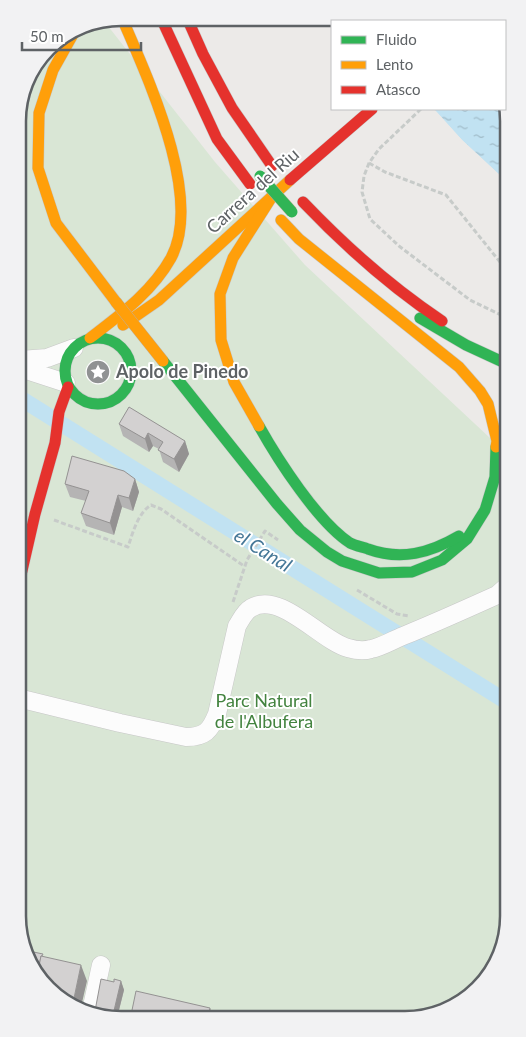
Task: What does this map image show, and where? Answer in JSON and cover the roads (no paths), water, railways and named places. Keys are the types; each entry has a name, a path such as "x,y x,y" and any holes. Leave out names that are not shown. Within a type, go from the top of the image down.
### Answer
{"main road":[{"path":"90,338 105,338 133,350 130,380 126,389 112,401 85,406 67,385 64,374 68,355 81,342 90,338 132,305 158,278 170,260 179,241 182,216 181,192 176,167 162,121 125,26"},
{"path":"165,26 217,139 250,184 302,241 443,354 475,385 488,403 500,431"},
{"path":"190,26 202,54 232,108 272,166 328,229 379,276 428,312 500,360"},
{"path":"69,42 53,70 40,113 38,168 56,223 163,362 286,515 314,542 343,562 373,572 415,572 440,563 470,543 486,524 500,492"},
{"name":"Carrera del Riu","path":"105,338 159,300 273,195 371,110"},
{"path":"206,114 228,132"},
{"path":"257,172 295,215"},
{"path":"273,195 233,258 220,294 221,340 234,382 266,438 299,488 316,512 339,534 351,543 367,550 396,556 418,554 444,545 460,536 472,524 485,505 491,491 495,476 496,452 488,424 473,396 448,370 366,305 318,263 302,241"},
{"path":"328,248 372,285 422,319 466,345 500,361"},
{"name":"Carrera del Riu","path":"133,350 159,300"},
{"path":"26,553 55,443 59,412 67,385"},
{"path":"55,443 71,419"}],"street":[{"path":"26,360 47,358 74,348"},
{"path":"26,370 67,385"},
{"path":"26,700 120,723 186,737 197,737 207,732 215,719 237,626 250,608 271,604 285,610 333,641 347,648 360,650 372,649 426,627 500,592"},
{"path":"92,1006 101,965"}],"water":[{"path":"435,110 499,110 500,175 462,140"}],"waterway":[{"name":"el Canal","path":"26,402 500,698"}],"place":[{"name":"Apolo de Pinedo","path":"98,372"}],"park label":[{"name":"Parc Natural de l'Albufera","path":"264,711"}]}
